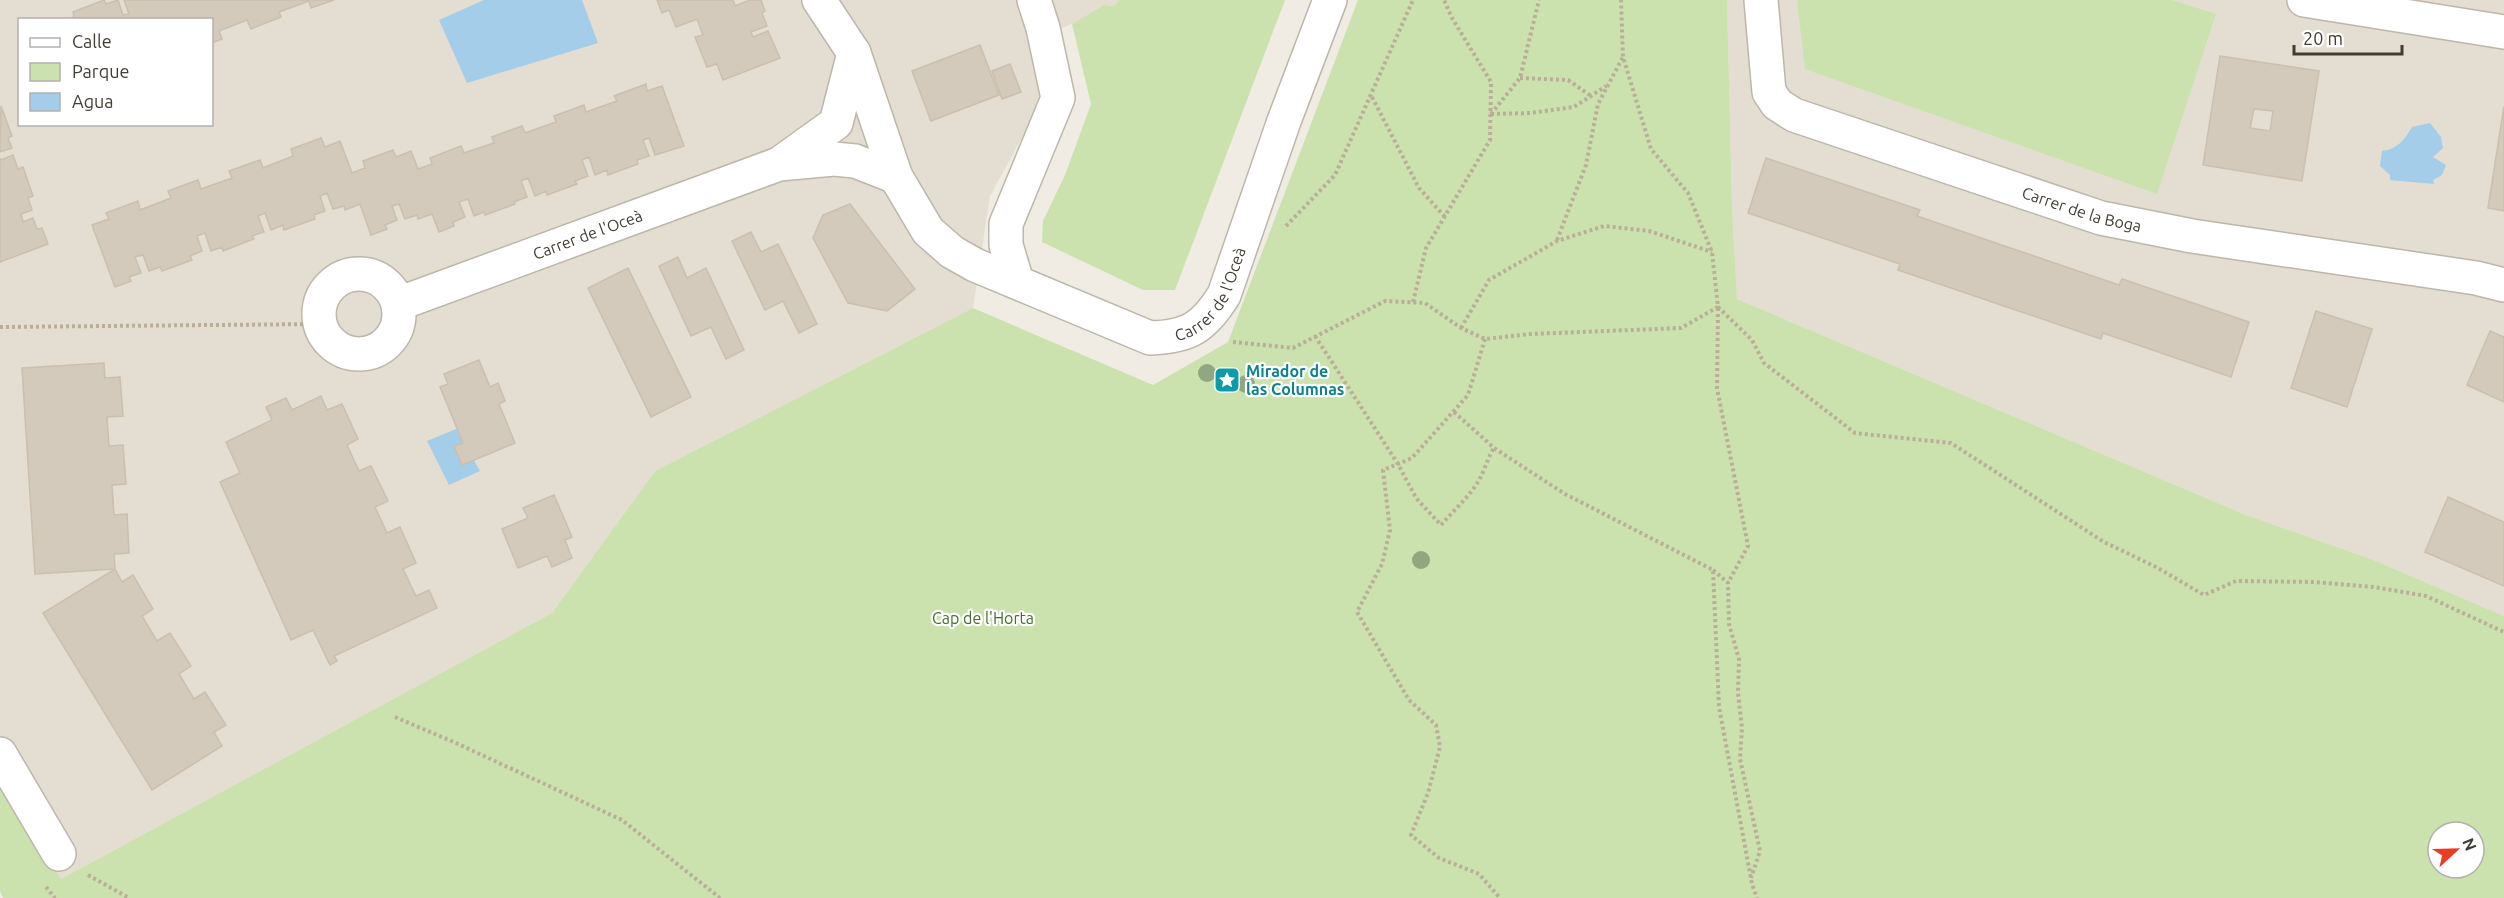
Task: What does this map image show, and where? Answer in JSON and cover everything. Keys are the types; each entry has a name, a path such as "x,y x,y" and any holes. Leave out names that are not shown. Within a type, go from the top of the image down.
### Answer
{"street":[{"name":"Carrer de l'Oceà","path":"819,0 854,53 896,177 928,231 952,252 975,265 1150,338 1179,336 1194,330 1211,317 1224,295 1284,121 1330,0"},
{"path":"1017,282 1006,245 1006,224 1058,98 1034,0"},
{"name":"Carrer de la Boga","path":"1761,0 1769,92 1777,104 1794,115 2101,218 2192,236 2476,278 2504,285"},
{"path":"2304,0 2504,32"},
{"name":"Carrer de l'Oceà","path":"398,304 778,164 836,123 854,53"},
{"name":"Carrer de l'Oceà","path":"778,164 834,159 855,161 896,177"},
{"path":"364,273 380,279 391,289 398,304 398,324 393,336 384,346 372,352 359,354 346,352 334,346 325,337 319,324 318,308 324,293 334,281 348,274 364,273"},
{"path":"0,754 59,854"}],"path":[{"path":"1276,231 1286,227 1335,175 1413,0"},
{"path":"1413,302 1426,248 1490,140 1491,82 1452,18 1444,0"},
{"path":"1490,114 1520,78 1539,0"},
{"path":"1621,0 1623,57 1651,150 1688,193 1712,252 1718,307 1717,388 1748,546 1728,583 1729,624 1739,659 1738,693 1742,728 1740,759 1761,851 1751,879"},
{"path":"1557,241 1586,165 1598,104 1623,57"},
{"path":"1520,78 1568,80 1591,96"},
{"path":"1490,114 1530,113 1574,107 1608,84"},
{"path":"1372,96 1419,188 1445,217"},
{"path":"1461,328 1490,280 1557,241 1604,226 1649,231 1712,252"},
{"path":"1228,342 1293,348 1385,301 1425,303 1461,328 1485,339 1532,334 1681,328 1718,307"},
{"path":"1718,307 1752,340 1764,363 1856,433 1951,443 2104,542 2156,567 2204,595 2236,581 2315,582 2374,587 2426,596 2504,632"},
{"path":"0,327 319,324"},
{"path":"1315,336 1398,464 1416,498 1441,525 1470,493 1494,448"},
{"path":"1485,339 1468,395 1412,458 1383,470 1390,530 1382,564 1357,612 1408,700 1436,725 1440,747 1428,793 1411,835 1439,858 1479,874 1500,898"},
{"path":"1454,412 1494,448 1565,494 1713,570 1728,583"},
{"path":"1713,570 1719,707 1751,879 1758,898"},
{"path":"395,717 456,742 622,820 720,898"},
{"path":"59,854 77,869 129,898"}],"shaded area":[{"path":"0,0 1119,0 1114,6 1104,5 1072,24 1031,40 1042,101 990,196 973,308 655,471 552,613 61,879 0,776"},
{"path":"1727,0 2504,0 2504,616 2371,559 2246,515 1737,299 1732,205"}],"green space":[{"path":"1119,0 1285,0 1175,290 1143,290 1042,242 1043,221 1065,175 1091,104 1072,24 1104,5 1114,6"},
{"name":"Cap de l'Horta","path":"1358,0 1727,0 1732,205 1737,299 2246,515 2371,559 2504,616 2504,898 3,898 0,891 0,776 61,879 552,613 655,471 973,308 1153,385 1228,342"},
{"path":"1797,0 2172,0 2216,14 2157,194 1805,69"}],"water":[{"path":"484,0 582,0 598,43 467,83 439,20"},
{"path":"2430,123 2441,137 2443,148 2433,157 2446,165 2442,175 2433,180 2434,184 2390,180 2390,175 2380,166 2382,151 2400,143 2412,127"},
{"path":"456,429 480,471 449,485 427,441"}],"building":[{"path":"104,0 106,4 118,0 123,15 129,14 124,0 334,0 311,8 309,1 279,12 281,17 251,29 247,20 219,31 222,39 213,43 213,18 71,18 74,17 73,12"},
{"path":"657,0 733,0 735,6 750,0 761,0 765,11 762,13 767,26 751,32 753,37 768,31 780,58 723,80 717,64 707,67 695,37 703,35 697,19 676,27 669,10 662,13"},
{"path":"980,45 999,95 931,121 912,71"},
{"path":"2220,56 2319,71 2302,181 2203,165","holes":["2254,109 2273,111 2270,131 2250,128"]},
{"path":"1010,64 1021,92 1002,99 992,71"},
{"path":"646,84 647,91 662,86 684,146 655,155 649,138 643,140 649,156 637,160 638,164 608,175 607,170 595,175 589,157 582,160 588,176 575,181 577,184 547,195 546,191 535,196 528,178 521,181 527,197 485,215 484,212 474,216 468,199 459,202 465,217 453,222 454,226 439,232 432,214 418,219 417,215 405,219 399,204 392,206 397,220 385,225 387,229 371,235 360,204 345,210 344,206 333,209 327,193 320,196 325,211 314,215 315,219 284,230 283,225 271,230 265,213 258,216 264,232 252,236 254,239 223,251 222,247 211,251 205,233 197,236 202,251 190,256 192,260 162,271 160,267 149,271 143,255 135,257 141,273 129,277 131,281 115,287 92,225 109,219 106,213 138,201 140,210 171,198 168,191 198,180 201,189 232,178 229,171 260,160 263,168 293,156 291,149 321,138 325,147 340,141 352,173 365,168 363,161 393,150 396,157 411,151 418,169 432,164 430,158 461,146 464,153 494,143 492,137 522,126 525,133 556,122 554,116 584,105 586,112 617,101 614,96"},
{"path":"1,106 12,136 8,138 12,148 0,152"},
{"path":"2504,106 2504,211 2488,208"},
{"path":"13,155 18,169 23,167 33,196 28,198 32,210 21,214 23,222 33,218 37,229 42,228 48,244 0,262 0,158 1,160"},
{"path":"1766,158 1920,210 1917,216 2119,285 2122,279 2249,322 2231,377 2103,333 2101,339 1898,270 1900,264 1748,213"},
{"path":"850,204 915,289 887,311 848,303 813,238 823,215"},
{"path":"751,232 761,252 778,244 817,324 799,333 783,301 765,310 732,241"},
{"path":"678,257 687,278 706,268 744,350 726,359 711,327 691,336 659,266"},
{"path":"628,268 691,397 651,417 588,288"},
{"path":"2316,311 2372,329 2347,407 2291,388"},
{"path":"2490,331 2504,337 2504,402 2467,385"},
{"path":"479,360 490,387 498,383 505,401 499,404 515,443 462,465 454,446 463,443 440,387 448,384 444,374"},
{"path":"104,363 105,378 120,377 123,416 107,417 109,446 123,445 126,484 112,485 114,515 127,514 129,553 114,554 115,569 35,574 22,368"},
{"path":"321,396 327,410 342,404 358,439 347,445 359,471 371,466 388,501 375,507 387,533 400,527 416,563 403,569 416,596 429,590 437,608 334,656 337,661 330,665 313,630 291,640 220,482 240,473 226,442 272,420 266,407 286,398 292,410"},
{"path":"554,495 572,537 565,540 572,558 552,567 547,556 518,568 502,529 528,518 523,508"},
{"path":"2448,497 2504,522 2504,586 2425,552"},
{"path":"115,569 122,582 133,575 153,609 142,616 157,641 170,633 191,666 179,674 194,699 205,692 226,725 214,732 222,746 152,790 43,613"}],"place":[{"name":"Mirador de las Columnas","path":"1227,380"}]}
